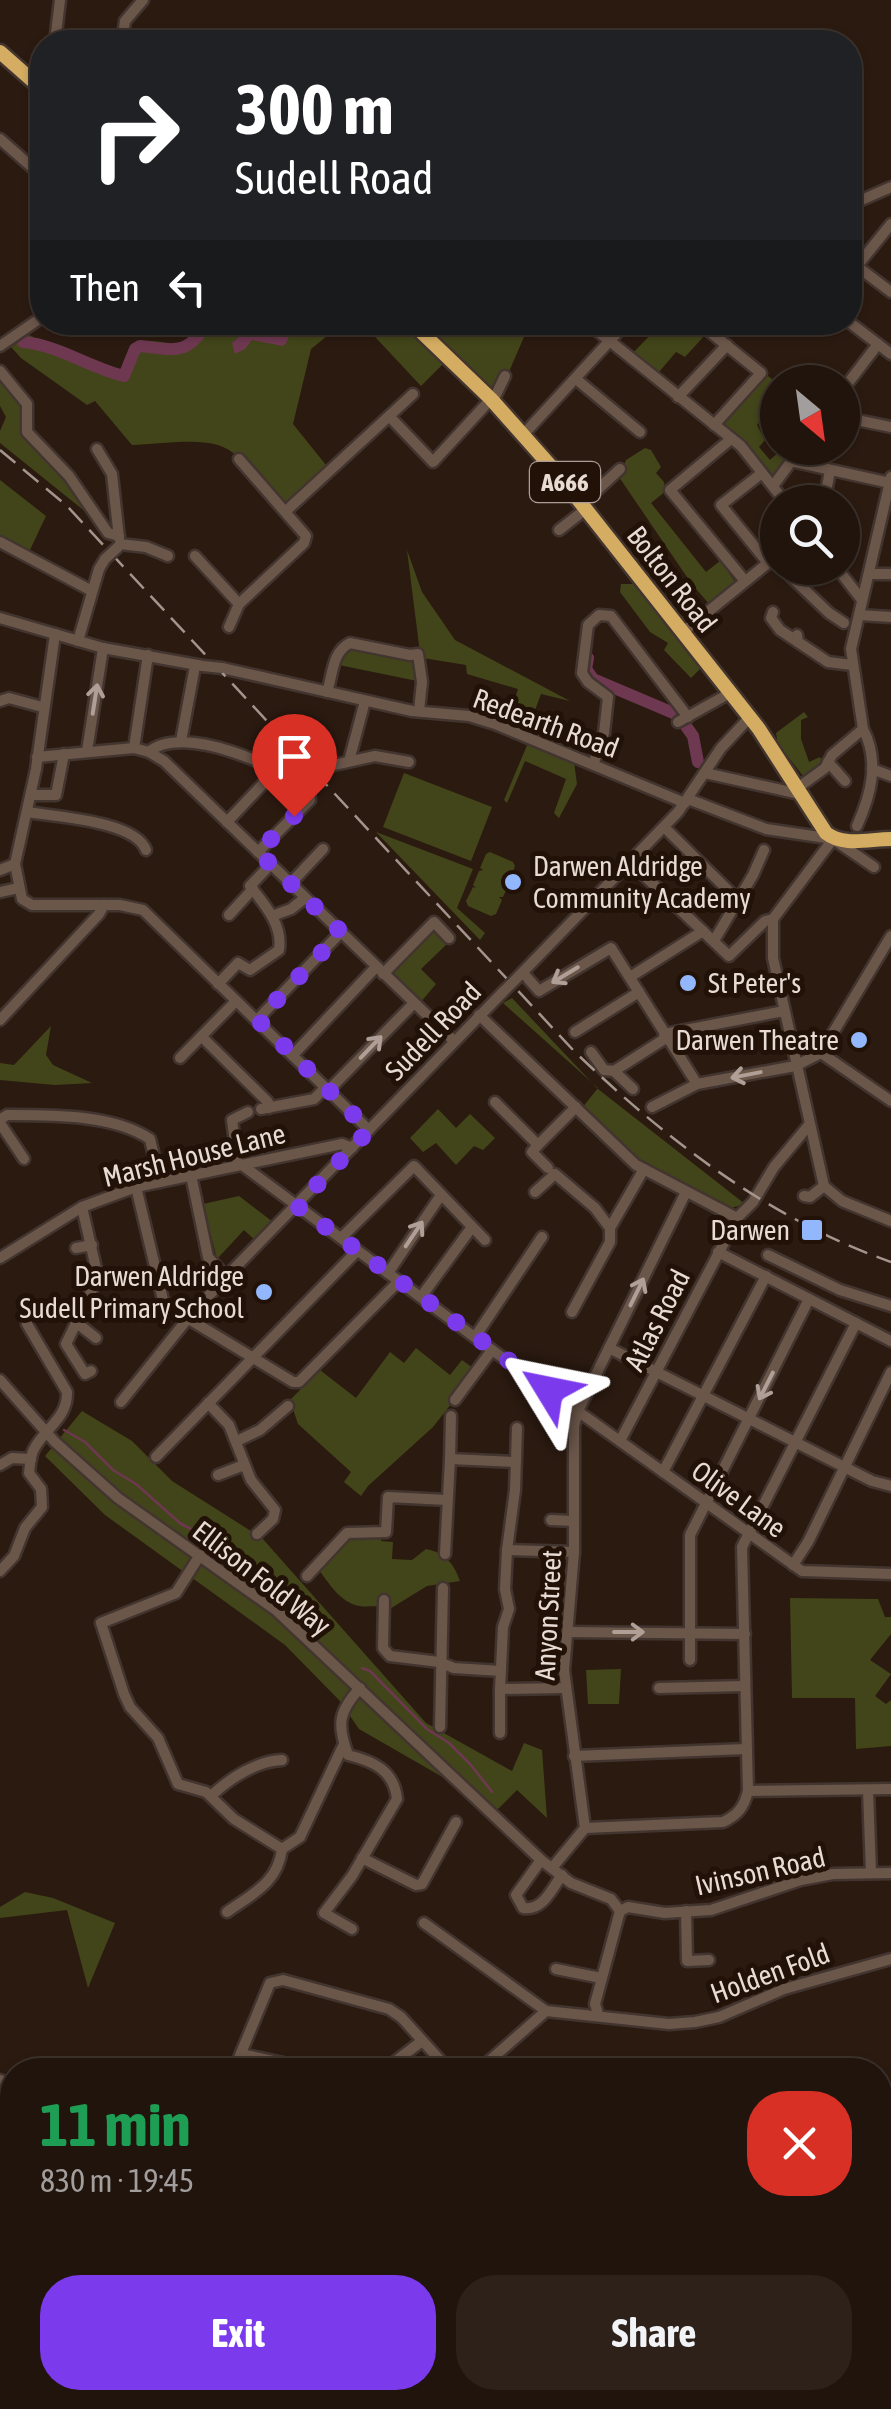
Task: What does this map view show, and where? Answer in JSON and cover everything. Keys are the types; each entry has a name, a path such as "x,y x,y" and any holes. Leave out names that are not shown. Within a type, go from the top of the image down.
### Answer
{"highway":[{"path":"0,52 30,79"},
{"name":"Bolton Road","path":"424,335 492,400 584,506 750,717 833,839"},
{"path":"833,839 891,836"}],"street":[{"path":"56,30 60,0"},
{"path":"124,30 135,2"},
{"path":"0,139 30,165"},
{"path":"862,200 891,187"},
{"path":"862,255 891,224"},
{"path":"862,270 891,292"},
{"path":"0,346 30,325"},
{"path":"862,332 891,354"},
{"path":"600,335 714,425 756,478 771,485"},
{"path":"523,435 615,335"},
{"path":"714,425 761,373 715,335"},
{"path":"678,397 727,344"},
{"path":"860,367 878,344"},
{"path":"0,371 26,404 27,432 69,476 110,536 168,556"},
{"path":"390,417 433,462 492,400 504,376"},
{"path":"576,379 640,432"},
{"path":"286,512 413,394"},
{"path":"860,421 891,427"},
{"path":"726,443 670,490 745,582"},
{"path":"78,640 105,558 119,542 112,474 97,449"},
{"path":"229,627 239,604 306,536 239,460"},
{"path":"774,485 789,465"},
{"path":"803,465 890,480 885,530 869,574 851,649 871,763 870,798 857,826"},
{"path":"558,530 620,468"},
{"path":"827,485 830,470"},
{"path":"756,478 720,505 760,547"},
{"path":"0,542 92,590"},
{"path":"195,556 239,604"},
{"path":"683,632 760,573"},
{"path":"869,574 891,574"},
{"path":"798,585 844,623"},
{"path":"850,585 862,600"},
{"path":"773,612 774,624 828,662 852,665"},
{"path":"594,762 604,732 608,695 588,682 582,668 588,625 600,615 608,614 684,719 730,693"},
{"path":"858,616 891,617"},
{"name":"Redearth Road","path":"0,618 103,648 222,668 364,701 470,716 766,829 833,839"},
{"path":"55,634 31,795 15,864 22,899 32,904 104,904 142,910 369,1130"},
{"path":"327,692 338,653 350,643 418,654 422,682 419,711"},
{"path":"87,750 103,648"},
{"path":"134,748 148,655"},
{"path":"181,741 199,666"},
{"path":"0,701 8,698 42,708"},
{"path":"349,762 364,701"},
{"name":"Sudell Road","path":"121,1402 188,1317 664,828 731,735 750,717"},
{"path":"705,772 799,792 826,768 832,755 863,730"},
{"path":"150,752 159,745 192,742 277,769 300,783 311,796 258,852"},
{"path":"37,757 134,748 164,761 454,1041"},
{"path":"31,795 56,795 64,754"},
{"path":"300,783 324,767 349,762 383,756 409,762"},
{"path":"828,762 845,781"},
{"path":"871,763 891,776"},
{"path":"226,822 277,769"},
{"path":"28,812 126,829 142,840 146,850"},
{"path":"664,828 738,900"},
{"path":"874,867 833,839 774,920 773,958 815,1164 824,1186 842,1201 891,1220"},
{"path":"290,884 324,849"},
{"path":"715,940 764,850"},
{"path":"630,862 729,956 765,922 774,920"},
{"path":"0,870 15,864"},
{"path":"218,984 238,962 250,970 279,950 281,938 272,916 250,886 270,864"},
{"path":"0,892 18,888"},
{"path":"228,915 253,890"},
{"path":"272,916 305,898"},
{"path":"0,1020 100,914 104,904"},
{"path":"293,1056 434,922 449,938"},
{"path":"630,978 702,931"},
{"path":"258,1020 341,932"},
{"path":"652,1107 697,1084 795,1066 821,1053 891,936"},
{"path":"521,975 539,991 611,948 697,1084"},
{"path":"574,1032 639,992"},
{"path":"180,1058 236,1002"},
{"path":"240,1165 232,1120 238,1114 314,1099 414,1003"},
{"path":"617,1075 665,1036 784,1010"},
{"path":"479,1015 644,1169 737,1218"},
{"path":"202,1036 268,1102 260,1110"},
{"path":"591,1052 604,1070 633,1089"},
{"path":"821,1053 891,1101"},
{"path":"495,1102 538,1146"},
{"path":"548,1168 532,1152 576,1107"},
{"path":"24,1160 0,1121 7,1115 68,1115 139,1132 150,1140 160,1182"},
{"name":"Atlas Road","path":"620,1442 737,1218 808,1125"},
{"name":"Marsh House Lane","path":"0,1258 82,1207 136,1187 342,1144 352,1148"},
{"name":"Olive Lane","path":"240,1165 802,1571 891,1574"},
{"path":"341,1238 414,1166 485,1240"},
{"path":"572,1312 610,1242 610,1228 644,1169"},
{"path":"535,1192 555,1174 595,1208 610,1228"},
{"path":"191,1176 208,1257 226,1278"},
{"path":"804,1196 810,1198 824,1186"},
{"path":"136,1187 164,1304 293,1382 299,1382 399,1280"},
{"path":"578,1411 686,1192"},
{"path":"388,1273 441,1195"},
{"path":"82,1207 97,1284 66,1344 85,1374 90,1371"},
{"path":"421,1297 472,1227"},
{"path":"475,1337 543,1236"},
{"path":"76,1248 92,1245"},
{"path":"156,1458 358,1251"},
{"path":"718,1252 891,1341"},
{"path":"776,1254 840,1290 891,1306"},
{"path":"663,1472 696,1393 766,1276"},
{"path":"690,1660 690,1534 810,1299"},
{"path":"77,1323 96,1338"},
{"path":"598,2014 595,2004 620,1911 610,1900 557,1872 540,1860 516,1895 523,1908 530,1910 540,1904 557,1872 585,1828 723,1822 735,1816 744,1804 748,1791 742,1547 856,1323"},
{"path":"0,1571 14,1556 24,1528 42,1507 41,1488 29,1474 32,1454 67,1405 67,1392 27,1325"},
{"path":"609,1348 872,1482 891,1485"},
{"path":"455,1400 492,1350"},
{"path":"793,1565 891,1372"},
{"name":"Ellison Fold Way","path":"0,1380 47,1433 118,1498 276,1611 540,1860"},
{"path":"208,1403 229,1425 251,1480 275,1510 258,1534"},
{"path":"238,1440 260,1430 288,1406"},
{"name":"Anyon Street","path":"578,1411 574,1426 574,1552 566,1688 585,1828"},
{"path":"442,1549 452,1416"},
{"path":"500,1733 503,1627 510,1609 505,1589 507,1550 515,1462 522,1442 517,1428"},
{"path":"0,1466 12,1458 32,1454"},
{"path":"450,1459 515,1462"},
{"path":"218,1475 244,1464"},
{"path":"312,1575 347,1533 386,1532 388,1498 447,1500"},
{"path":"551,1520 574,1521"},
{"path":"507,1550 574,1552"},
{"path":"200,1555 176,1592 101,1623 124,1694 158,1738 178,1784 211,1796 234,1819 282,1848"},
{"path":"440,1727 442,1588"},
{"path":"384,1600 384,1652 394,1658 439,1662 454,1668 502,1670"},
{"path":"568,1632 744,1634"},
{"path":"659,1688 746,1686"},
{"path":"282,1848 300,1837 346,1750 339,1717 360,1688"},
{"path":"500,1689 566,1688"},
{"path":"574,1756 746,1749"},
{"path":"346,1750 371,1759 396,1786 397,1799 324,1913 352,1928"},
{"path":"211,1796 238,1776 272,1760 282,1760"},
{"path":"748,1791 891,1789"},
{"path":"868,1790 871,1874"},
{"path":"362,1858 416,1885 422,1884 456,1822"},
{"path":"227,1912 280,1869 282,1848"},
{"name":"Ivinson Road","path":"620,1911 628,1907 665,1913 711,1910 801,1880 833,1874 891,1873"},
{"path":"686,1912 687,1961 709,1960"},
{"path":"428,1929 546,2011 492,2058"},
{"name":"Holden Fold","path":"546,2011 669,2024 719,2018 784,1988 891,1959"},
{"path":"556,1969 601,1978"},
{"path":"239,2058 270,1983 283,1980 388,2009 401,2017 438,2058"},
{"path":"399,2058 422,2040"},
{"path":"241,2054 260,2058"}],"green space":[{"path":"29,335 100,369 121,373 131,346 151,341 185,341 193,335 328,335 311,349 293,424 330,470 286,509 247,464 218,445 132,445 95,401 87,405 11,347"},
{"path":"373,335 415,335 444,363 421,386"},
{"path":"436,335 525,335 508,374 502,371 493,390"},
{"path":"650,335 705,335 685,357 676,352 653,379 631,355"},
{"path":"0,378 22,405 26,437 66,478 92,517 0,443 6,417 0,406"},
{"path":"760,384 760,465 783,465 772,479 720,425"},
{"path":"645,448 651,450 661,467 656,473 666,491 651,503 706,572 720,561 736,583 710,605 619,477 626,460"},
{"path":"0,480 46,516 29,552 5,539 0,546"},
{"path":"407,550 422,592 455,640 570,701 541,694 531,721 593,747 598,736 593,751 508,720 518,689 467,674 466,665 423,658 422,682 334,664 344,646 421,661"},
{"path":"621,584 644,584 706,663 691,678 664,650 668,643 650,632 620,592"},
{"path":"804,712 808,717 801,720 801,739 809,762 820,757 825,768 807,781 778,744 776,733"},
{"path":"528,743 574,762 577,784 559,818 554,813 566,779 525,761 507,803 504,800"},
{"path":"404,773 492,807 471,861 383,827"},
{"path":"376,832 473,869 457,908 485,933 480,940"},
{"path":"490,852 515,866 509,881 505,881 509,884 503,897 499,897 502,900 496,914 491,916 468,906 466,901 476,888 473,885"},
{"path":"432,929 447,944 421,969 436,984 420,1003 391,973"},
{"path":"512,998 592,1083 503,1003"},
{"path":"51,1026 46,1055 53,1065 92,1083 55,1085 0,1080 0,1063 14,1065"},
{"path":"598,1089 745,1204 728,1209 636,1165 582,1108"},
{"path":"438,1109 456,1128 470,1114 495,1138 483,1150 474,1146 456,1165 436,1143 423,1152 410,1138"},
{"path":"239,1196 273,1222 256,1241 244,1230 217,1259 203,1204"},
{"path":"416,1348 450,1375 462,1360 477,1371 433,1427 361,1496 344,1482 351,1472 298,1424 290,1400 320,1370 356,1398 390,1352 404,1363"},
{"path":"82,1411 132,1441 172,1481 262,1538 426,1723 512,1771 524,1743 542,1750 547,1818 517,1790 498,1809 359,1729 339,1700 285,1645 105,1515 45,1456"},
{"path":"346,1537 393,1542 392,1559 412,1560 426,1549 438,1553 451,1564 460,1581 427,1586 388,1610 355,1605 339,1595 318,1569"},
{"path":"790,1598 878,1599 885,1617 891,1617 891,1634 870,1660 891,1674 875,1696 886,1704 891,1700 891,1746 856,1749 855,1698 792,1698"},
{"path":"621,1669 619,1704 588,1704 586,1670"},
{"path":"25,1892 53,1898 115,1923 88,1988 67,1910 0,1918 0,1907"}],"shaded area":[{"path":"234,335 289,335 283,346 252,340 235,354 232,343 239,337"}],"waterway":[{"path":"23,342 49,347 124,376 140,346 180,348 199,335"},
{"path":"588,658 586,669 593,679 678,715 693,736 698,762"},
{"path":"64,1430 85,1442 113,1470 136,1484 181,1524 212,1539 232,1559 260,1574 286,1601"},
{"path":"362,1668 370,1671 427,1729 449,1743 492,1792"}],"railway":[{"path":"0,450 67,506 609,1084 682,1145 761,1200 846,1244 891,1262"}],"place":[{"name":"Darwen Aldridge Community Academy","path":"513,882"},
{"name":"St Peter's","path":"688,983"},
{"name":"Darwen Theatre","path":"859,1040"},
{"name":"Darwen","path":"812,1230"},
{"name":"Darwen Aldridge Sudell Primary School","path":"264,1292"}],"route":[{"path":"294,816 258,852 341,932 258,1020 369,1130 297,1206 549,1390"}]}
